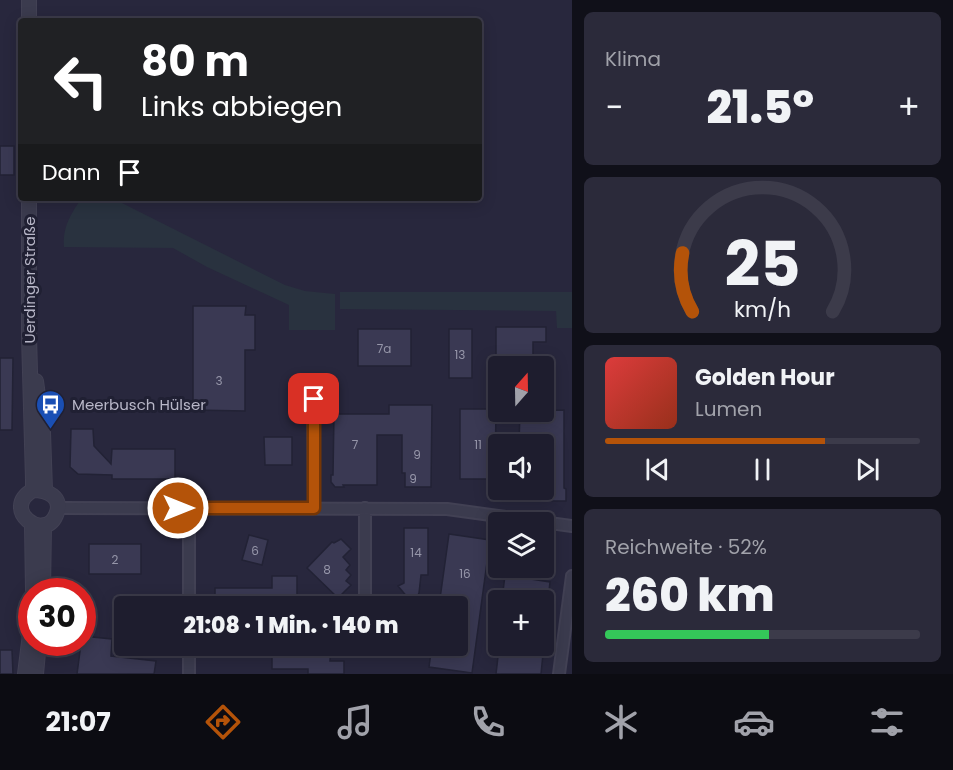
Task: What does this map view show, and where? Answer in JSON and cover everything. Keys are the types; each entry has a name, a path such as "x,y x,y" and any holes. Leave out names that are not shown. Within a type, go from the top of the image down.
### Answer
{"street":[{"path":"29,0 29,18"},
{"name":"Uerdinger Straße","path":"29,201 30,362 39,490 24,497 21,508 24,518 38,525"},
{"path":"314,399 314,508"},
{"path":"38,525 54,519 58,508 52,494 39,490"},
{"path":"58,508 447,508 572,526"},
{"path":"184,508 188,596"},
{"path":"365,508 365,596"},
{"name":"Uerdinger Straße","path":"34,578 38,525"},
{"name":"Uerdinger Straße","path":"38,525 42,578"},
{"path":"558,674 572,576"},
{"path":"25,674 27,656"},
{"path":"36,674 38,656"},
{"path":"189,656 189,674"}],"shaded area":[{"path":"80,201 118,201 285,285 305,291 335,294 335,330 289,330 289,305 207,267 173,248 64,247 64,233"},
{"path":"340,292 572,292 572,328 557,328 556,311 340,309"}],"building":[{"path":"0,146 14,146 14,175 0,175"},
{"path":"193,306 246,306 245,315 255,315 255,350 245,350 245,411 193,410"},
{"path":"496,327 546,327 546,342 533,342 533,356 496,356"},
{"path":"358,329 411,329 411,366 358,366"},
{"path":"449,329 472,329 472,378 449,378"},
{"path":"0,358 13,358 12,430 0,430"},
{"path":"389,405 432,405 431,487 405,487 405,473 402,473 402,435 377,435 377,485 335,487 331,482 334,414 389,414"},
{"path":"460,409 488,409 488,422 496,422 496,434 488,434 488,479 460,479"},
{"path":"554,410 564,410 566,501 519,501 554,500 554,434 519,434 520,422 554,422"},
{"path":"71,429 93,429 94,446 111,464 112,449 175,449 175,479 112,479 112,475 78,474 70,467"},
{"path":"264,437 292,437 292,465 265,465"},
{"path":"404,528 428,528 428,575 421,575 417,596 406,596 398,586 404,583"},
{"path":"449,534 488,540 472,673 429,667 430,656 468,656 468,596 440,596"},
{"path":"249,535 268,540 262,565 242,560"},
{"path":"341,539 351,549 343,557 350,565 346,570 351,575 346,581 351,585 340,596 336,596 307,568 332,542"},
{"path":"89,544 141,544 141,574 89,574"},
{"path":"272,576 297,576 297,596 215,596 215,588 272,588"},
{"path":"505,578 550,582 549,590 503,590"},
{"path":"96,637 112,639 111,656 156,661 154,674 77,674 79,656 96,656"},
{"path":"0,650 12,650 13,674 0,674"},
{"path":"330,656 330,661 344,661 344,674 308,674 308,669 272,669 272,657 214,657"},
{"path":"498,656 543,656 541,674 496,674"}],"place":[{"name":"Meerbusch Hülser","path":"51,430"}],"route":[{"path":"178,508 314,508 314,399"}]}
